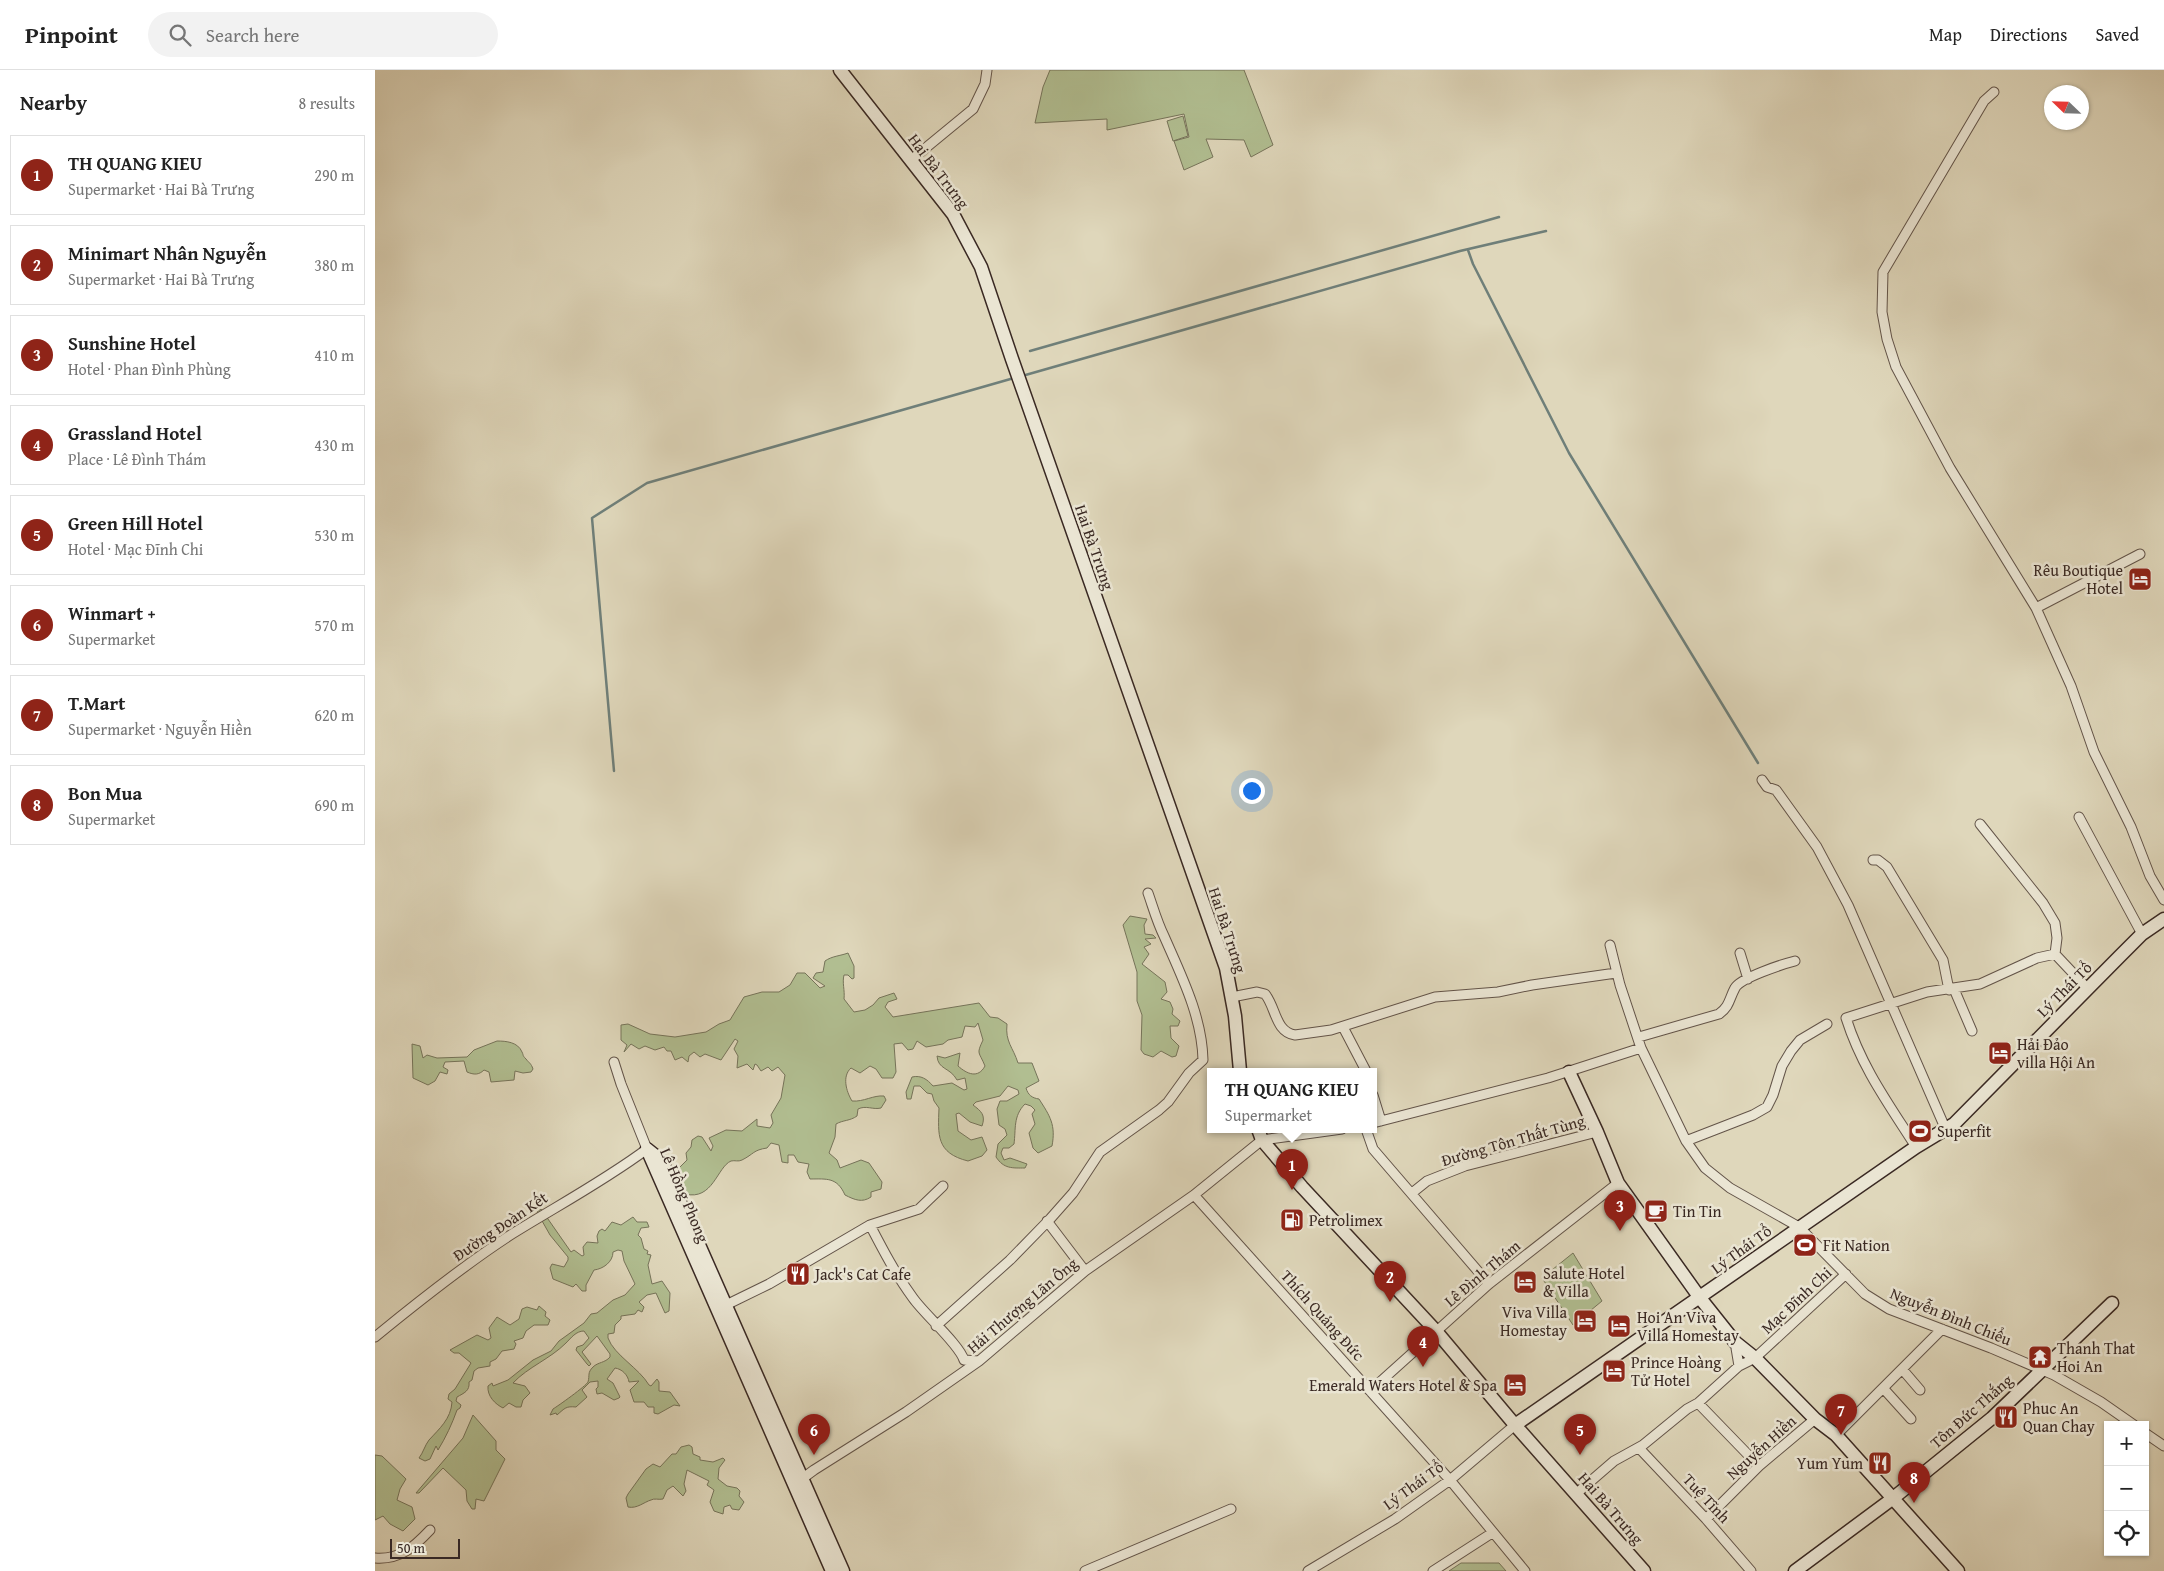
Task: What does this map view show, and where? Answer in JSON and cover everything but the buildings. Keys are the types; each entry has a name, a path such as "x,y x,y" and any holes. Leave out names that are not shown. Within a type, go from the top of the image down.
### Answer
{"street":[{"name":"Hai Bà Trưng","path":"840,70 953,214 981,267 1226,968 1232,997 1240,1068"},
{"path":"911,160 973,109 985,84 987,70"},
{"path":"1994,92 1984,101 1887,264 1883,272 1881,287 1881,312 1896,367 1974,509 2036,608 2071,686 2094,752 2131,827 2150,876 2164,900"},
{"path":"2036,608 2140,554"},
{"path":"1762,780 1767,787 1776,790 1817,847 1848,905 1947,1130"},
{"path":"2079,817 2142,934"},
{"path":"1979,824 2051,916 2055,923 2057,938 2055,954"},
{"path":"1873,860 1878,860 1887,867 1935,946 1943,960 1952,989 1972,1031"},
{"path":"936,1326 1009,1260 1047,1221 1073,1193 1100,1152 1168,1102 1189,1073 1203,1060 1201,1039 1190,995 1163,934 1148,893"},
{"name":"Lý Thái Tổ","path":"1308,1571 1395,1519 1450,1480 1515,1425 1916,1146 1947,1130 2142,934 2164,919"},
{"path":"1610,946 1616,973 1639,1037 1641,1048 1686,1141 1705,1168 1730,1188 1799,1227"},
{"path":"1740,953 1748,980"},
{"path":"1916,1146 1867,1071 1855,1045 1846,1018 1927,992 1980,984 2037,958 2055,954"},
{"path":"2055,954 2087,988"},
{"path":"1639,1037 1719,1014 1727,1009 1735,987 1771,968 1795,960"},
{"path":"1232,997 1257,992 1265,994 1281,1026 1289,1034 1343,1027 1435,997 1498,992 1532,985 1616,973"},
{"path":"1686,1141 1753,1116 1767,1107 1773,1095 1782,1066 1791,1051 1800,1040 1827,1024"},
{"path":"1343,1027 1364,1068"},
{"path":"1377,1122 1569,1072 1641,1048"},
{"path":"614,1062 647,1148"},
{"path":"1569,1072 1618,1183 1700,1298 1735,1342 1755,1358 1815,1419 1836,1435 1958,1571"},
{"name":"Đường Tôn Thất Tùng","path":"1411,1193 1427,1181 1465,1166 1597,1132"},
{"path":"1260,1134 1276,1133"},
{"path":"1367,1133 1373,1150 1489,1284"},
{"name":"Hai Bà Trưng","path":"1260,1134 1302,1187 1436,1331 1515,1425 1645,1571"},
{"name":"Hải Thượng Lãn Ông","path":"799,1481 906,1412 979,1361 1085,1271 1194,1195 1260,1134"},
{"name":"Lê Hồng Phong","path":"647,1148 662,1161 726,1305 799,1481 832,1571"},
{"name":"Lê Hồng Phong","path":"647,1148 799,1481 843,1571"},
{"name":"Đường Đoàn Kết","path":"375,1337 441,1283 509,1236 608,1176 647,1148"},
{"name":"Lê Đình Thám","path":"1370,1390 1489,1284 1618,1183"},
{"path":"726,1305 769,1284 869,1225 919,1209 943,1186"},
{"name":"Thích Quảng Đức","path":"1194,1195 1450,1480 1525,1571"},
{"path":"1047,1221 1085,1271"},
{"path":"869,1225 912,1297 936,1326 961,1350 964,1360 979,1361"},
{"name":"Nguyễn Đình Chiểu","path":"1799,1227 1865,1294 1889,1310 1942,1329 2041,1370 2064,1381 2128,1421"},
{"name":"Mạc Đĩnh Chi","path":"1577,1493 1614,1461 1639,1448 1687,1409 1698,1403 1739,1366 1755,1358 1846,1274"},
{"name":"Tôn Đức Thắng","path":"1795,1571 1892,1499 1992,1418 2112,1303"},
{"path":"1836,1435 1942,1329"},
{"path":"1735,1342 1739,1366"},
{"path":"1902,1369 1920,1390"},
{"path":"1883,1388 1911,1419"},
{"path":"1698,1403 1759,1466"},
{"name":"Nguyễn Hiền","path":"1706,1518 1759,1466 1815,1419"},
{"path":"2149,1436 2164,1446"},
{"name":"Tuệ Tĩnh","path":"1639,1448 1706,1518 1751,1571"},
{"path":"1085,1571 1107,1567 1231,1509"},
{"path":"375,1558 392,1557 407,1551 430,1530"},
{"path":"1433,1571 1492,1533"}],"green space":[{"path":"1050,70 1244,70 1273,145 1251,157 1244,140 1206,139 1213,157 1184,170 1174,141 1189,137 1184,114 1107,130 1107,119 1035,123 1043,87"},
{"path":"1183,116 1188,136 1173,141 1167,121"},
{"path":"1130,916 1147,919 1144,925 1145,934 1153,935 1156,938 1145,939 1151,944 1144,947 1149,954 1142,964 1165,982 1167,992 1161,999 1170,1002 1173,1009 1172,1014 1180,1021 1178,1026 1170,1026 1171,1038 1179,1046 1176,1056 1172,1057 1161,1051 1153,1057 1144,1054 1141,1050 1142,1015 1137,1001 1137,972 1123,925"},
{"path":"848,953 854,966 854,978 852,979 848,975 844,975 844,999 854,1012 865,1010 879,998 894,993 897,999 888,1002 885,1007 893,1017 979,1003 990,1017 998,1018 1007,1024 1008,1040 1018,1063 1032,1063 1039,1081 1026,1088 1031,1096 1039,1099 1049,1116 1053,1126 1052,1146 1038,1153 1033,1148 1029,1133 1035,1124 1032,1114 1035,1110 1025,1104 1017,1118 1014,1144 1009,1148 1003,1148 1001,1153 1004,1160 1010,1158 1027,1164 1025,1168 1005,1166 996,1157 998,1144 1007,1135 1005,1129 999,1125 997,1109 1000,1101 1007,1101 1019,1094 1018,1090 1008,1086 1000,1096 976,1102 973,1105 982,1114 982,1126 970,1122 959,1113 956,1114 958,1131 971,1140 982,1137 987,1150 982,1156 968,1161 958,1158 944,1148 939,1135 939,1108 932,1094 927,1093 920,1086 914,1086 911,1099 907,1099 906,1092 912,1077 924,1078 933,1086 952,1083 964,1090 967,1089 965,1078 957,1080 940,1064 937,1056 945,1058 960,1053 958,1066 972,1074 979,1073 985,1066 979,1053 983,1040 978,1023 975,1027 965,1026 962,1037 948,1040 943,1044 926,1047 917,1041 913,1049 908,1050 902,1043 894,1044 896,1072 893,1078 882,1078 876,1069 870,1066 860,1073 851,1068 848,1071 846,1084 852,1101 880,1096 884,1096 886,1100 881,1108 867,1107 858,1109 857,1116 836,1124 835,1137 829,1153 837,1160 840,1168 861,1160 869,1163 882,1182 881,1189 871,1192 871,1197 865,1200 855,1199 845,1195 839,1185 831,1180 810,1179 807,1172 809,1164 798,1162 794,1155 788,1155 788,1163 782,1162 779,1145 771,1143 767,1148 756,1151 742,1160 731,1161 726,1164 702,1193 694,1195 685,1194 678,1178 678,1169 687,1160 686,1153 691,1147 692,1140 698,1136 702,1137 711,1151 713,1146 709,1138 726,1130 742,1131 757,1119 757,1126 770,1128 773,1123 771,1115 781,1098 785,1075 778,1067 772,1071 768,1067 761,1071 755,1064 753,1070 747,1064 737,1068 738,1056 734,1049 738,1041 735,1039 721,1060 705,1054 700,1057 694,1052 689,1056 688,1062 682,1057 675,1060 671,1051 667,1051 664,1047 655,1050 645,1046 639,1049 631,1044 624,1052 627,1045 621,1040 621,1025 628,1024 650,1034 675,1037 706,1032 730,1020 744,997 762,992 779,992 790,985 797,973 805,973 820,988 825,986 813,978 816,973 823,972 825,961"},
{"path":"497,1041 508,1042 518,1046 533,1069 531,1072 515,1071 514,1080 491,1082 489,1072 484,1070 474,1074 467,1072 464,1061 445,1062 443,1067 448,1070 447,1074 440,1072 435,1081 428,1085 413,1078 412,1044 420,1046 423,1058 427,1055 437,1058 467,1057 474,1050"},
{"path":"541,1209 571,1252 574,1250 582,1256 584,1255 583,1247 587,1242 598,1243 597,1236 599,1231 602,1229 605,1231 612,1222 621,1225 633,1217 637,1222 647,1222 649,1227 641,1228 638,1235 641,1238 644,1249 648,1251 647,1254 651,1255 648,1265 652,1284 662,1281 670,1293 669,1311 665,1313 656,1293 647,1295 639,1302 644,1307 642,1312 638,1310 635,1314 621,1316 621,1319 615,1325 614,1333 608,1334 608,1338 616,1350 649,1385 651,1386 657,1379 659,1391 670,1392 680,1406 674,1405 658,1414 654,1413 654,1407 648,1407 644,1402 634,1402 630,1390 639,1381 629,1382 624,1373 615,1368 607,1379 613,1383 619,1398 614,1400 602,1393 597,1394 598,1381 590,1382 582,1390 587,1397 576,1407 568,1407 557,1415 556,1413 550,1415 553,1409 588,1382 589,1373 593,1367 610,1357 610,1354 597,1336 582,1352 591,1364 589,1366 587,1364 576,1350 577,1347 583,1345 589,1338 584,1331 576,1333 560,1349 525,1372 513,1383 525,1386 530,1393 523,1400 521,1407 516,1407 509,1403 503,1408 492,1399 488,1386 492,1383 493,1386 508,1380 533,1360 551,1351 559,1341 584,1323 591,1314 597,1313 613,1300 625,1295 635,1284 624,1261 622,1251 618,1250 613,1252 613,1256 607,1264 594,1270 586,1285 586,1291 582,1291 576,1284 573,1287 553,1279 550,1268 552,1264 564,1267 568,1257 550,1235 537,1212"},
{"path":"1573,1253 1602,1301 1573,1325 1542,1278"},
{"path":"539,1306 546,1312 545,1316 550,1320 548,1325 534,1325 526,1331 523,1338 514,1341 516,1344 514,1349 502,1351 496,1359 490,1362 490,1366 478,1368 474,1371 467,1390 457,1397 456,1401 461,1405 460,1408 457,1410 438,1450 436,1446 430,1459 425,1461 419,1458 429,1440 447,1419 452,1402 448,1399 449,1394 455,1389 471,1363 459,1353 454,1353 450,1350 477,1335 488,1340 491,1338 489,1328 497,1317 510,1325 519,1319 522,1309 527,1307 537,1310"},
{"path":"473,1415 496,1441 496,1450 505,1459 484,1501 476,1499 475,1509 472,1509 467,1501 466,1490 443,1468 419,1493 416,1493 463,1438"},
{"path":"689,1445 692,1447 693,1454 700,1457 700,1460 713,1462 723,1458 725,1460 719,1468 718,1479 727,1486 737,1488 740,1491 739,1496 744,1502 739,1510 732,1509 730,1505 724,1507 723,1514 714,1511 710,1502 714,1490 707,1485 709,1481 687,1470 684,1484 686,1491 683,1496 673,1486 667,1490 663,1499 652,1499 637,1506 628,1507 626,1498 646,1469 653,1464 660,1467 672,1454 676,1454 681,1447"},
{"path":"375,1455 382,1456 406,1479 400,1489 397,1500 412,1507 415,1519 403,1531 390,1524 383,1516 375,1520"},
{"path":"1461,1563 1499,1563 1506,1571 1449,1571"}],"waterway":[{"path":"1030,351 1499,217"},
{"path":"1022,376 1460,251 1546,231"},
{"path":"1468,250 1473,264 1569,453 1758,763"},
{"path":"614,771 592,518 647,483 1014,378"}],"place":[{"name":"Rêu Boutique Hotel","path":"2140,579"},
{"name":"Hải Đảo villa Hội An","path":"2000,1053"},
{"name":"Superfit","path":"1920,1131"},
{"name":"TH QUANG KIEU","path":"1292,1190"},
{"name":"Tin Tin","path":"1656,1211"},
{"name":"Petrolimex","path":"1292,1220"},
{"name":"Sunshine Hotel","path":"1620,1231"},
{"name":"Fit Nation","path":"1805,1245"},
{"name":"Jack's Cat Cafe","path":"798,1274"},
{"name":"Salute Hotel & Villa","path":"1525,1282"},
{"name":"Minimart Nhân Nguyễn","path":"1390,1302"},
{"name":"Viva Villa Homestay","path":"1585,1321"},
{"name":"Hoi An Viva Villa Homestay","path":"1619,1326"},
{"name":"Thanh That Hoi An","path":"2040,1357"},
{"name":"Grassland Hotel","path":"1423,1367"},
{"name":"Prince Hoàng Tử Hotel","path":"1614,1371"},
{"name":"Emerald Waters Hotel & Spa","path":"1515,1385"},
{"name":"Phuc An Quan Chay","path":"2006,1417"},
{"name":"T.Mart","path":"1841,1435"},
{"name":"Winmart +","path":"814,1455"},
{"name":"Green Hill Hotel","path":"1580,1455"},
{"name":"Yum Yum","path":"1880,1463"},
{"name":"Bon Mua","path":"1914,1503"}]}
